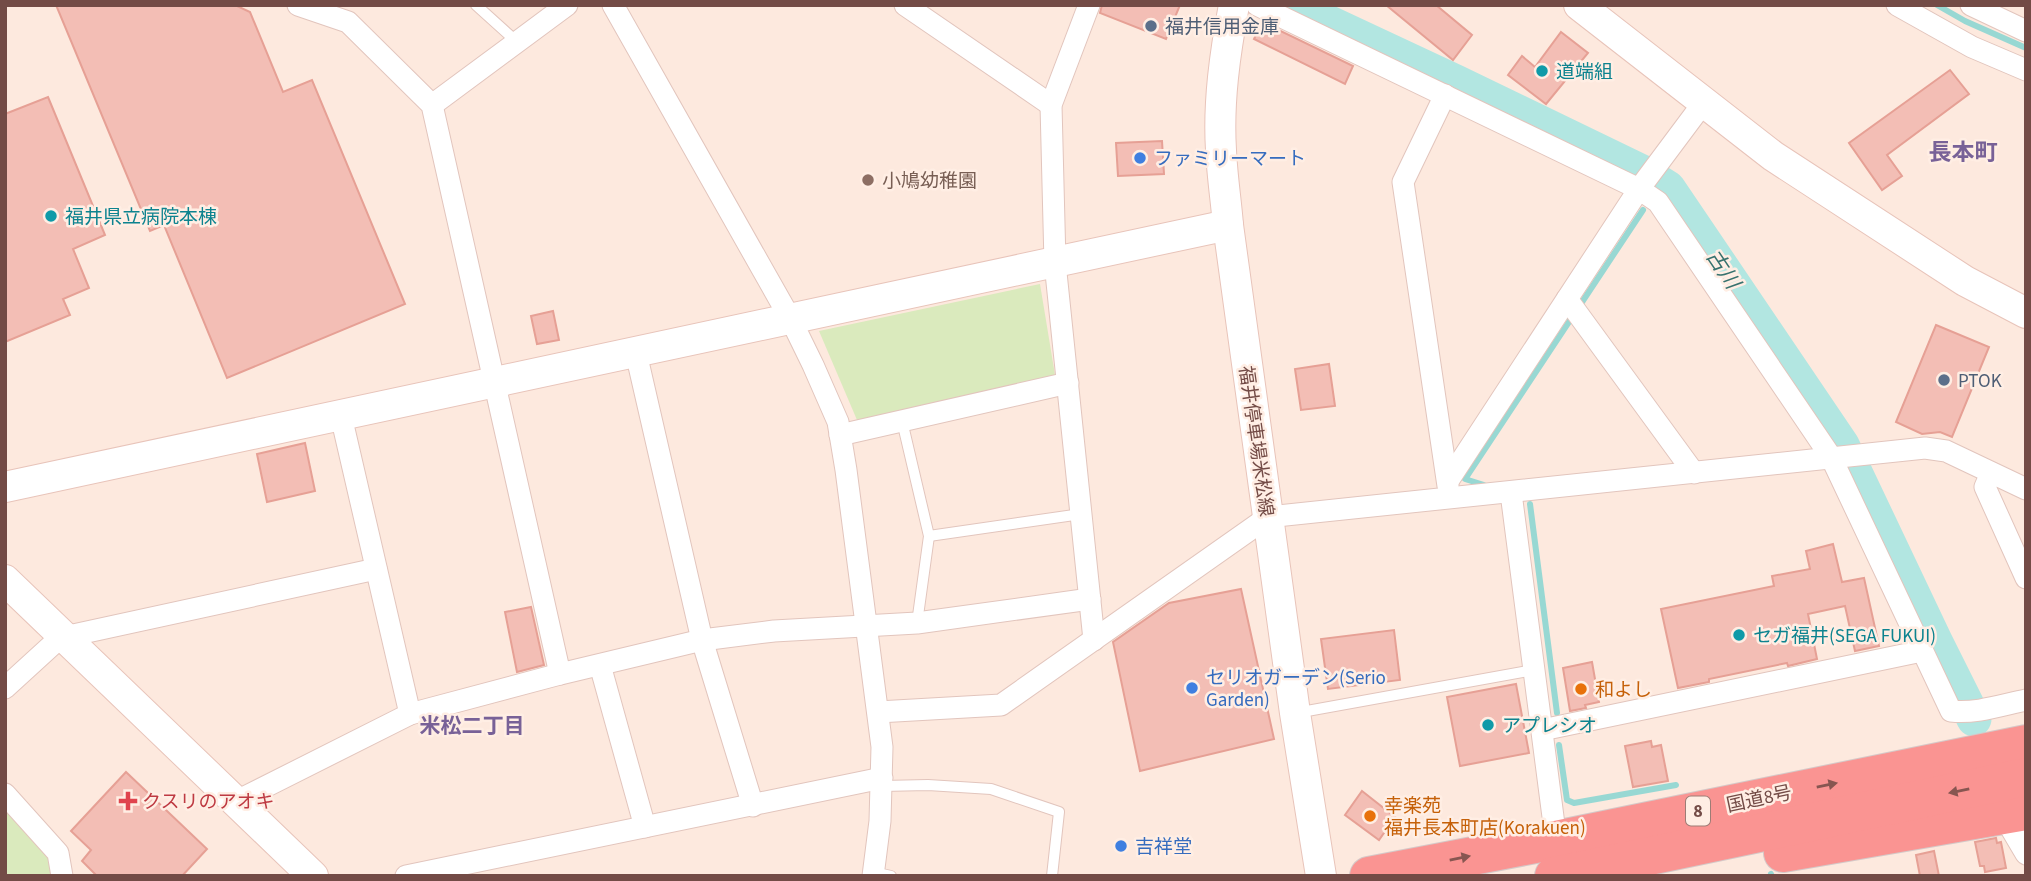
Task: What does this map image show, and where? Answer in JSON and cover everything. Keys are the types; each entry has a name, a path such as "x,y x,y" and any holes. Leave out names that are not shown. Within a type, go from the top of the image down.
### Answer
{"highway":[{"name":"国道8号","path":"1555,858 2026,744"},
{"name":"国道8号","path":"1369,876 1555,858 2026,777"},
{"path":"1657,876 2014,813"}],"street":[{"path":"298,5 348,22 432,105 560,674"},
{"path":"432,105 567,5"},
{"path":"613,5 791,320 838,422 882,747 879,874"},
{"path":"905,5 1051,105"},
{"path":"1088,5 1051,105 1055,263 1094,639"},
{"name":"福井停車場米松線","path":"1234,5 1226,51 1221,121 1228,225 1295,713 1321,876"},
{"path":"1257,5 1639,189 1658,202 1831,457 1951,711 1981,709 2026,700"},
{"path":"1579,5 1773,156 1965,281 2026,313"},
{"path":"1897,5 1972,47 2026,70"},
{"path":"1970,5 2026,31"},
{"path":"1445,95 1403,182 1449,490"},
{"path":"1449,490 1567,299 1639,189 1704,102"},
{"path":"5,487 1228,225"},
{"path":"1567,299 1694,473"},
{"path":"636,353 702,640 753,806"},
{"path":"840,435 1068,383"},
{"path":"341,416 410,714"},
{"path":"878,712 1001,705 1268,517 1449,490 1511,493 1925,448 1946,451 2026,489"},
{"path":"1991,473 1985,487 2026,578"},
{"path":"1511,493 1542,730 1555,858"},
{"path":"5,688 64,636 376,569"},
{"path":"5,580 313,876"},
{"path":"237,801 410,714 702,640 775,631 917,623 1090,599"},
{"path":"1542,730 1922,651"},
{"path":"600,665 645,827"},
{"path":"406,876 882,782"},
{"path":"5,794 58,853 62,876"},
{"path":"2014,813 2026,854"}],"lane":[{"path":"476,5 517,42"},
{"path":"902,421 929,536 917,623"},
{"path":"929,536 1082,514"},
{"path":"1295,713 1534,670"},
{"path":"882,782 991,789 1059,812 1052,876"}],"green space":[{"path":"1040,284 1055,375 857,420 819,331"},
{"path":"5,803 50,853 53,876 5,876"}],"building":[{"path":"56,5 235,5 250,12 283,92 312,80 405,304 227,378 164,225 150,231"},
{"name":"福井信用金庫","path":"1102,5 1180,5 1166,39 1100,13"},
{"path":"1386,5 1436,5 1472,35 1453,60"},
{"path":"1262,22 1353,66 1345,84 1254,39"},
{"name":"道端組","path":"1561,32 1588,53 1546,104 1508,75 1522,56 1535,67"},
{"path":"1950,70 1969,94 1887,155 1902,176 1882,190 1849,143"},
{"name":"福井県立病院本棟","path":"48,97 105,235 73,249 89,288 63,299 70,315 5,342 5,114"},
{"name":"ファミリーマート","path":"1162,141 1164,174 1118,176 1116,143"},
{"path":"553,311 559,340 537,344 531,316"},
{"path":"1936,325 1989,347 1952,437 1940,432 1922,434 1896,422"},
{"path":"1329,364 1335,406 1301,410 1295,369"},
{"path":"305,443 315,491 267,502 257,454"},
{"name":"セガ福井(SEGA FUKUI)","path":"1833,544 1842,582 1864,578 1879,646 1855,651 1845,606 1808,614 1817,659 1709,679 1709,682 1678,688 1661,609 1774,586 1772,576 1810,569 1806,551"},
{"name":"セリオガーデン(Serio Garden)","path":"1241,589 1274,739 1140,771 1113,642 1169,603"},
{"path":"531,607 544,665 517,672 505,612"},
{"path":"1394,630 1400,680 1328,689 1321,639"},
{"path":"1592,662 1599,702 1570,711 1563,668"},
{"name":"アプレシオ","path":"1516,684 1529,753 1460,766 1447,697"},
{"path":"1651,741 1652,747 1661,745 1668,781 1633,787 1625,746"},
{"name":"クスリのアオキ","path":"126,772 207,849 182,876 97,876 82,861 91,850 71,831"},
{"name":"幸楽苑 福井長本町店(Korakuen)","path":"1362,791 1395,817 1379,840 1345,815"},
{"path":"1996,838 1997,843 2001,842 2006,868 1985,872 1984,866 1980,866 1975,842"},
{"path":"1934,851 1939,876 1920,876 1916,855"}],"waterway":[{"name":"古川","path":"1291,5 1644,173 1668,188 1842,445 1974,719"},
{"path":"1937,5 1965,21 2026,48"},
{"path":"1484,485 1465,479 1643,210"},
{"path":"1530,504 1557,713"},
{"path":"1559,745 1567,800 1574,803 1676,785"}],"place":[{"name":"福井信用金庫","path":"1151,26"},
{"name":"道端組","path":"1542,71"},
{"name":"ファミリーマート","path":"1140,158"},
{"name":"小鳩幼稚園","path":"868,180"},
{"name":"福井県立病院本棟","path":"51,216"},
{"name":"PTOK","path":"1944,380"},
{"name":"セガ福井(SEGA FUKUI)","path":"1739,635"},
{"name":"セリオガーデン(Serio Garden)","path":"1192,688"},
{"name":"和よし","path":"1581,689"},
{"name":"アプレシオ","path":"1488,725"},
{"name":"クスリのアオキ","path":"128,801"},
{"name":"幸楽苑 福井長本町店(Korakuen)","path":"1370,816"},
{"name":"吉祥堂","path":"1121,846"}],"district":[{"name":"長本町","path":"1963,152"},
{"name":"米松二丁目","path":"472,726"}]}
